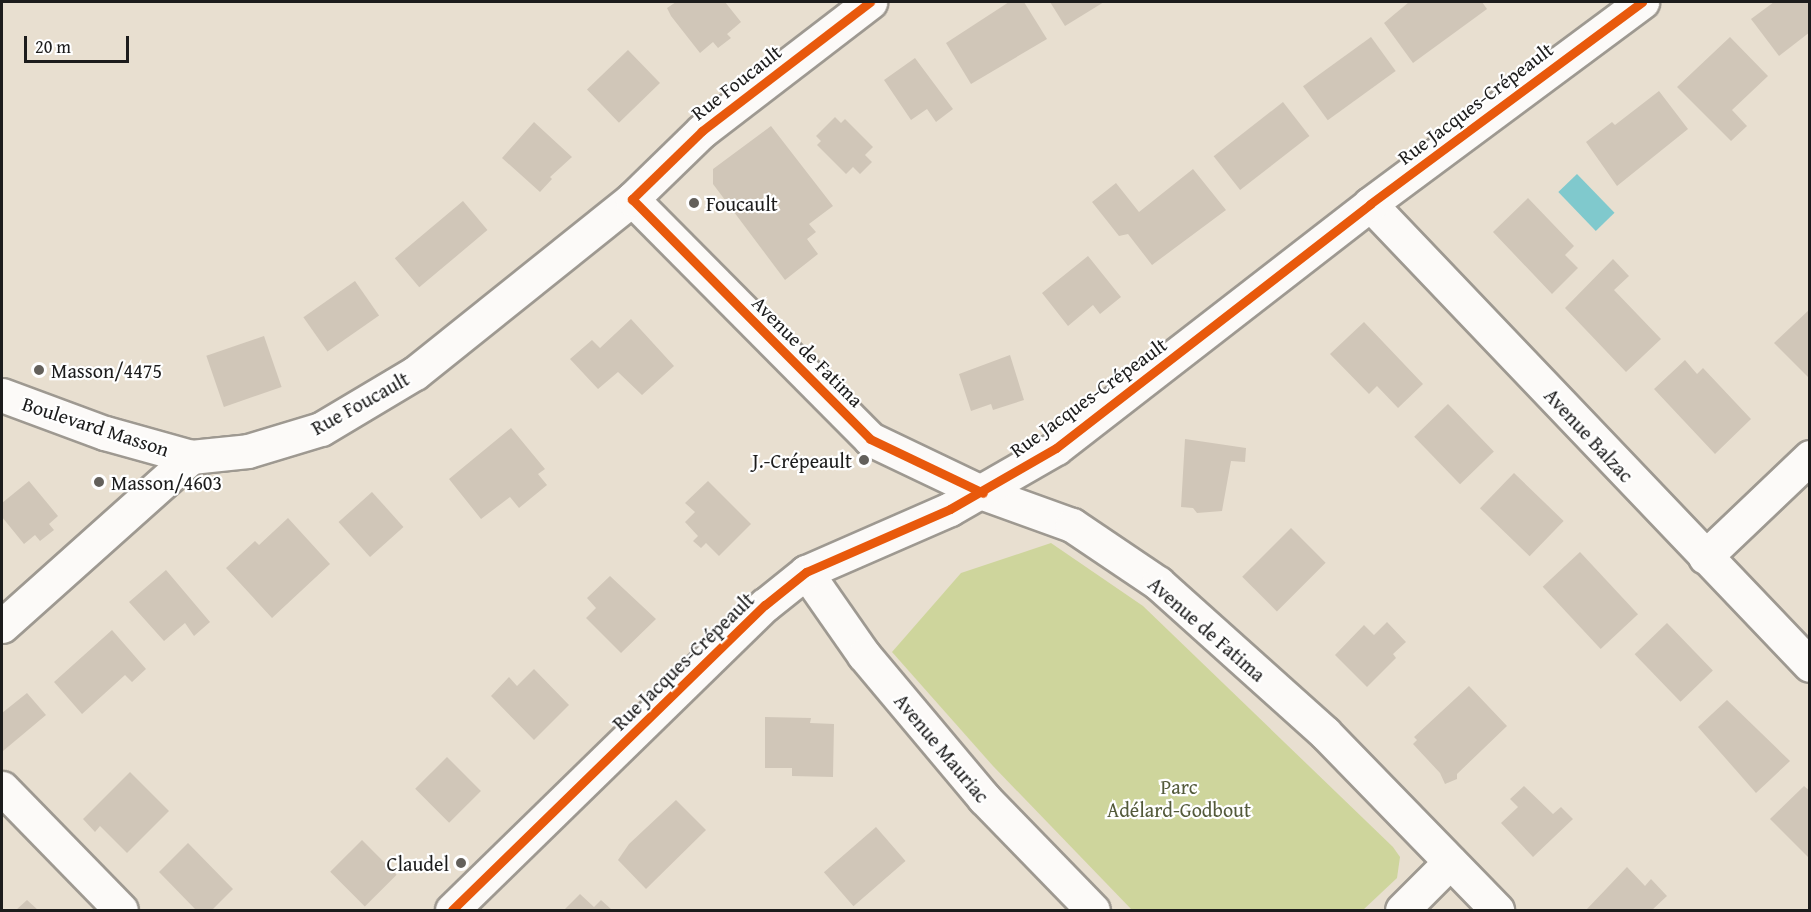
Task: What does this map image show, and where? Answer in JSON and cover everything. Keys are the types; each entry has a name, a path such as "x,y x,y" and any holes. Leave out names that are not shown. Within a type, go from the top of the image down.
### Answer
{"street":[{"name":"Rue Foucault","path":"191,456 248,451 321,429 415,373 632,199 702,131 870,2"},
{"name":"Rue Jacques-Crépeault","path":"452,910 765,605 806,572 982,493 1056,448 1370,204 1642,2"},
{"name":"Avenue de Fatima","path":"632,199 870,439 982,493 1072,525 1158,583 1325,733 1497,910"},
{"name":"Avenue Balzac","path":"1370,204 1809,665"},
{"name":"Boulevard Masson","path":"2,395 105,433 191,456"},
{"path":"2,626 191,456"},
{"path":"1704,557 1809,457"},
{"name":"Avenue Mauriac","path":"806,572 864,655 984,798 1093,910"},
{"path":"2,788 121,910"},
{"path":"1402,910 1450,862"}],"green space":[{"name":"Parc Adélard-Godbout","path":"1051,543 1143,606 1393,847 1400,857 1397,878 1363,910 1132,910 993,766 892,652 961,573"}],"water":[{"path":"1577,174 1615,213 1596,231 1558,192"}],"building":[{"path":"676,2 725,2 741,22 727,34 731,38 718,48 713,42 700,53 667,8"},
{"path":"1009,2 1024,2 1047,39 971,84 946,43"},
{"path":"1050,2 1104,2 1065,26"},
{"path":"1409,2 1482,2 1487,9 1413,63 1384,23"},
{"path":"1774,2 1810,2 1810,32 1779,56 1751,19"},
{"path":"1371,37 1396,71 1328,120 1303,86"},
{"path":"1730,37 1768,76 1732,110 1747,126 1731,141 1677,87"},
{"path":"628,50 660,83 619,123 587,90"},
{"path":"915,58 953,109 936,122 927,109 911,120 884,80"},
{"path":"1659,91 1688,129 1617,186 1586,142 1612,122 1615,125"},
{"path":"1283,102 1309,136 1240,190 1214,156"},
{"path":"835,117 841,123 845,119 873,147 865,155 872,162 860,174 853,167 846,174 817,145 821,141 816,136"},
{"path":"534,122 572,157 550,177 552,179 540,192 502,158"},
{"path":"771,126 833,206 809,224 816,232 807,239 818,254 785,280 713,184 713,169"},
{"path":"1193,169 1226,210 1152,265 1128,234 1119,236 1092,202 1116,183 1139,212"},
{"path":"1528,198 1574,246 1565,255 1578,268 1552,294 1493,232"},
{"path":"463,201 487,230 419,287 395,258"},
{"path":"1088,256 1121,297 1100,314 1093,305 1068,326 1042,293"},
{"path":"1613,259 1629,276 1614,290 1661,339 1626,372 1565,308"},
{"path":"355,281 379,315 327,352 303,317"},
{"path":"1810,309 1810,375 1808,377 1774,343"},
{"path":"631,319 674,366 642,395 618,372 598,389 570,359 592,340 600,348"},
{"path":"1364,322 1423,384 1398,408 1377,386 1369,394 1330,354"},
{"path":"264,336 282,387 224,407 206,356"},
{"path":"1010,355 1024,400 993,410 991,404 971,411 959,374"},
{"path":"1685,360 1697,374 1703,368 1751,419 1715,454 1654,389"},
{"path":"1448,404 1494,451 1460,484 1414,437"},
{"path":"511,428 545,469 538,474 547,485 519,508 510,497 481,519 449,479"},
{"path":"1185,439 1246,448 1245,462 1231,461 1222,511 1197,513 1193,508 1181,507"},
{"path":"1514,473 1564,521 1530,556 1480,508"},
{"path":"29,481 58,516 49,524 54,530 40,541 35,535 24,544 2,517 2,503"},
{"path":"708,481 751,524 719,556 706,543 701,548 693,541 698,536 685,522 695,512 685,503"},
{"path":"372,492 403,527 370,557 339,522"},
{"path":"288,518 330,564 272,618 226,568 255,541 259,545"},
{"path":"1291,528 1326,563 1277,611 1242,577"},
{"path":"1580,552 1638,614 1601,649 1543,587"},
{"path":"166,570 210,622 194,636 185,623 164,641 129,602"},
{"path":"610,576 656,619 621,653 586,618 596,608 587,598"},
{"path":"1387,622 1406,642 1393,654 1396,658 1367,687 1335,655 1364,625 1374,635"},
{"path":"1667,623 1713,670 1680,702 1635,654"},
{"path":"112,630 146,669 132,682 125,675 82,714 54,682"},
{"path":"534,669 569,705 534,740 491,696 509,677 517,686"},
{"path":"1469,686 1507,726 1457,774 1457,779 1445,784 1440,773 1413,744 1417,740 1414,737"},
{"path":"27,693 46,715 3,751 2,713"},
{"path":"1727,700 1790,761 1756,793 1698,727"},
{"path":"765,717 811,718 810,723 834,724 833,777 792,776 792,768 765,768"},
{"path":"447,757 481,791 449,823 415,789"},
{"path":"130,772 169,811 127,853 100,826 95,832 83,819"},
{"path":"1524,786 1553,814 1561,807 1573,819 1533,857 1501,823 1518,807 1510,799"},
{"path":"1804,786 1810,791 1810,859 1770,819"},
{"path":"676,800 706,830 646,889 618,860 629,844"},
{"path":"876,827 906,861 853,906 824,872"},
{"path":"362,840 397,875 365,906 330,872"},
{"path":"188,843 233,889 212,910 196,910 159,872"},
{"path":"1627,867 1645,886 1651,879 1667,896 1652,910 1586,910"},
{"path":"580,894 594,907 601,900 612,910 564,910"},
{"path":"27,900 38,910 16,910"}],"cycle path":[{"path":"870,2 702,131 632,199 870,439 983,493"},
{"path":"452,910 765,605 806,572 950,509 1056,448 1370,204 1642,2"}],"place":[{"name":"Foucault","path":"694,203"},
{"name":"Masson/4475","path":"39,370"},
{"name":"J.-Crépeault","path":"864,460"},
{"name":"Masson/4603","path":"99,482"},
{"name":"Claudel","path":"461,863"}]}
